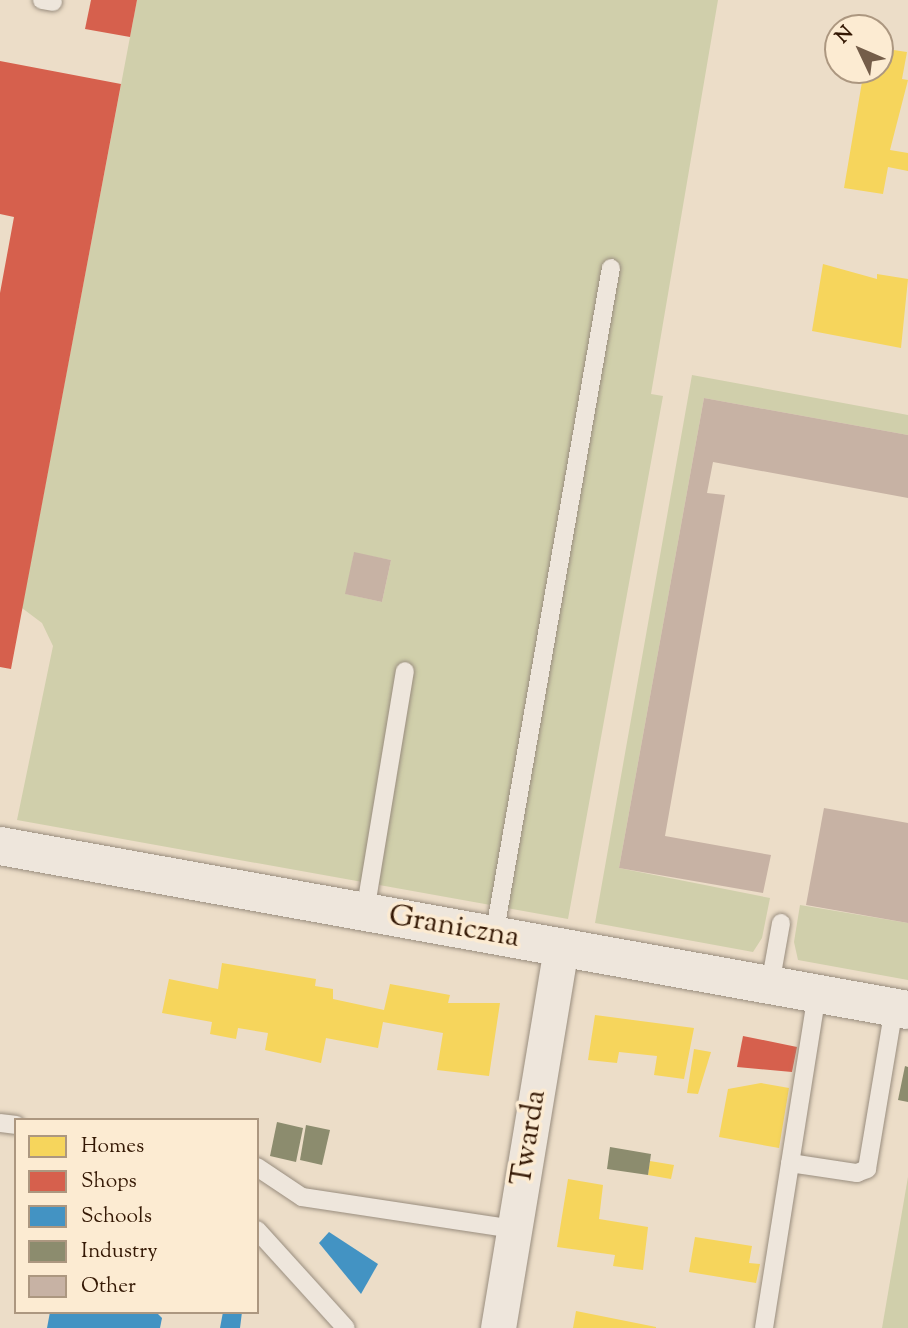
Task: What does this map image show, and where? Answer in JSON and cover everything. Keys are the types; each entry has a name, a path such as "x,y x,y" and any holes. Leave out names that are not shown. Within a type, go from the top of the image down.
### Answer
{"street":[{"name":"Graniczna","path":"0,846 901,1009"},
{"name":"Twarda","path":"498,1328 561,948"}],"lane":[{"path":"494,936 611,268"},
{"path":"365,912 405,671"},
{"path":"770,985 781,923"},
{"path":"764,1328 817,994"},
{"path":"790,1163 867,1169 901,1009"},
{"path":"259,1169 293,1195 514,1229"},
{"path":"259,1232 346,1328"}],"green space":[{"path":"137,0 718,0 651,394 663,396 568,919 17,820 53,646 42,623 22,608","holes":["354,553 391,560 382,602 346,594"]},
{"path":"692,375 908,415 908,435 704,398 619,868 770,898 762,938 753,952 595,923"},
{"path":"800,905 908,923 908,980 798,960 794,942"},
{"path":"908,1177 908,1328 882,1328"}],"building: Homes":[{"path":"894,50 907,52 902,79 908,80 890,150 908,153 908,171 888,167 883,194 844,188 862,84 894,84"},
{"path":"823,264 877,279 877,274 908,279 901,348 812,331"},
{"path":"222,963 316,979 315,986 333,989 333,999 384,1010 390,984 450,995 448,1003 500,1003 489,1076 437,1070 443,1033 383,1022 378,1048 326,1038 321,1063 265,1050 268,1033 238,1028 236,1039 210,1034 212,1022 162,1013 169,979 218,989"},
{"path":"595,1015 694,1028 684,1079 654,1075 657,1056 619,1052 617,1063 588,1060"},
{"path":"694,1049 711,1052 698,1094 687,1093"},
{"path":"761,1083 789,1088 779,1148 719,1137 728,1089"},
{"path":"650,1161 674,1165 671,1179 648,1175"},
{"path":"568,1179 603,1185 599,1219 648,1227 643,1270 613,1266 615,1255 557,1247"},
{"path":"695,1237 752,1246 749,1263 760,1264 756,1283 689,1272"},
{"path":"576,1311 656,1327 656,1328 573,1328"}],"building: Shops":[{"path":"91,0 137,0 130,37 85,29"},
{"path":"0,61 121,84 11,669 0,667 0,293 14,217 0,214"},
{"path":"743,1036 797,1047 792,1072 737,1067"}],"building: Schools":[{"path":"329,1232 378,1264 361,1294 319,1243"},
{"path":"50,1314 158,1314 162,1318 160,1328 47,1328"},
{"path":"223,1314 242,1314 240,1328 220,1328"}],"building: Industry":[{"path":"905,1066 908,1067 908,1102 898,1100"},
{"path":"277,1122 303,1128 296,1162 270,1156"},
{"path":"306,1125 330,1130 322,1165 300,1160"},
{"path":"610,1147 651,1154 648,1175 607,1169"}],"building: Other":[{"path":"704,398 908,435 908,498 713,462 707,493 725,495 665,836 771,855 763,893 619,868"},
{"path":"354,552 391,560 382,602 345,594"},
{"path":"824,808 908,823 908,923 806,905"}]}
